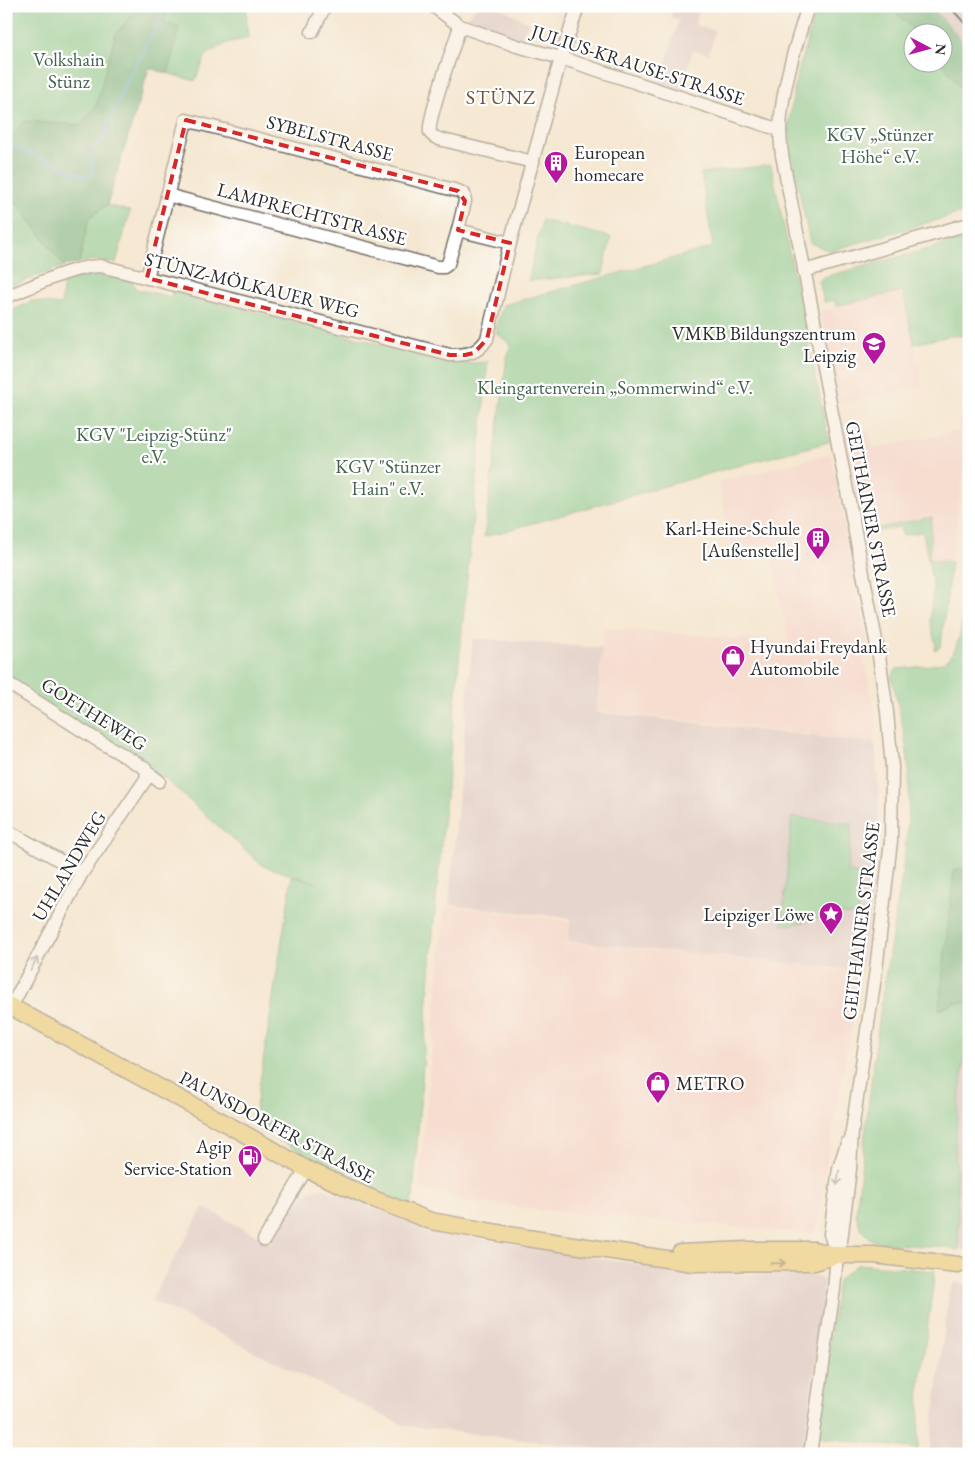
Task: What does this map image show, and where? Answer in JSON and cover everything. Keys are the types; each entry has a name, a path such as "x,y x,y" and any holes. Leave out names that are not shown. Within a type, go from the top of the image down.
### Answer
{"main road":[{"name":"PAUNSDORFER STRASSE","path":"9,1006 306,1169 371,1198 431,1221 635,1254 746,1250 814,1250 837,1255 874,1255 958,1265"}],"street":[{"path":"312,32 325,6"},
{"name":"JULIUS-KRAUSE-STRASSE","path":"433,6 460,26 780,130"},
{"path":"458,230 510,243 561,58 578,6"},
{"name":"GEITHAINER STRASSE","path":"808,6 787,80 782,107 780,130 782,155 879,656 892,767 892,830 888,880 852,1131 839,1168 830,1234 837,1255 833,1298 810,1454"},
{"path":"460,26 433,113 430,130 432,135 439,139 533,162"},
{"name":"SYBELSTRASSE","path":"167,195 186,120 458,191 464,194 465,201 458,230"},
{"path":"146,278 167,195"},
{"name":"LAMPRECHTSTRASSE","path":"167,195 438,267 444,267 448,264 458,230"},
{"path":"804,270 969,224"},
{"name":"STÜNZ-MÖLKAUER WEG","path":"6,297 67,273 90,266 101,266 450,355 465,355 474,353 487,339 510,243"},
{"name":"GOETHEWEG","path":"6,682 145,768 147,772 159,781"},
{"name":"UHLANDWEG","path":"9,1006 82,872 146,779 147,772"},
{"path":"6,830 82,872"},
{"path":"264,1240 306,1169"}],"highlighted area":[{"path":"186,120 458,191 465,201 458,230 510,243 487,339 474,353 465,355 450,355 147,278"}],"shaded area":[{"path":"478,6 496,6 529,22 520,40 464,20"},
{"path":"674,6 700,6 695,25 715,31 709,54 693,50 681,90 659,83 679,20 671,17"},
{"path":"930,6 969,6 969,51 952,30 952,22 945,22"},
{"name":"VMKB Bildungszentrum Leipzig","path":"904,291 923,386 837,404 820,311"},
{"path":"968,417 969,432 951,562 929,559 932,518 863,531 843,435 868,430 873,449 959,430 957,421"},
{"path":"831,454 868,647 862,649 874,708 875,742 596,710 604,627 789,643 769,542 732,548 719,482"},
{"path":"473,638 602,648 596,712 875,743 879,829 866,947 861,971 568,941 570,918 449,905"},
{"path":"969,807 969,1251 947,1247"},
{"path":"445,906 569,921 553,1077 568,942 861,972 824,1179 818,1226 813,1234 539,1210 468,1201 419,1188"},
{"path":"322,1188 433,1230 693,1274 807,1274 819,1277 823,1281 822,1318 802,1454 639,1454 402,1425 151,1300 203,1207 271,1243 288,1214 309,1191"},
{"path":"955,1282 969,1284 969,1454 929,1454 949,1291"}],"green space":[{"name":"Volkshain Stünz","path":"6,6 246,6 248,39 229,42 206,55 195,81 149,68 107,205 130,211 116,263 91,260 64,266 6,288"},
{"path":"139,6 169,6 163,23 179,27 168,73 149,68 107,205 89,218 79,263 64,266 6,189 6,140 25,121 81,125 96,106 115,35"},
{"name":"KGV „Stünzer Höhe“ e.V.","path":"817,6 889,6 905,22 902,22 902,72 949,72 969,101 969,211 830,251 810,243 791,152 789,122 796,79"},
{"path":"889,6 930,6 945,22 905,22"},
{"path":"952,30 969,51 969,101 949,72 952,72"},
{"name":"Kleingartenverein „Sommerwind“ e.V.","path":"771,165 829,442 484,537 507,357 511,344 497,334 496,325 503,305 713,247 701,173"},
{"path":"542,220 611,237 603,274 528,281"},
{"path":"969,238 969,336 950,336 914,344 903,291 836,306 834,300 824,302 819,281 824,277"},
{"path":"89,275 110,276 132,282 136,289 171,297 172,291 448,361 465,363 488,362 434,920 413,1197 410,1206 367,1187 253,1126 292,876 317,883 263,866 165,779 6,680 6,314 31,301 61,305 64,279"},
{"path":"932,517 929,559 951,562 941,645 934,650 936,646 930,621 933,588 923,532 902,535 900,527 864,534 863,531"},
{"path":"969,560 969,807 966,870 954,869 940,1010 954,1003 969,1003 955,1136 959,1249 957,1250 947,1247 889,1244 874,1241 863,1232 856,1214 878,1026 904,861 909,805 907,751 891,676 897,669 946,661 953,653 961,629"},
{"path":"969,807 969,1003 954,1003 939,1010 954,869 966,869"},
{"path":"792,817 852,824 847,872 861,874 858,915 833,914 800,923 782,925"},
{"path":"858,1264 935,1271 920,1383 918,1449 816,1437 838,1280"}],"waterway":[{"path":"6,143 84,176 91,176 93,170 90,154 103,137 124,87 165,6"}],"railway":[{"path":"949,6 969,28"}],"place":[{"name":"European homecare","path":"556,184"},
{"name":"VMKB Bildungszentrum Leipzig","path":"874,365"},
{"name":"Karl-Heine-Schule [Außenstelle]","path":"818,560"},
{"name":"Hyundai Freydank Automobile","path":"733,678"},
{"name":"Leipziger Löwe","path":"831,935"},
{"name":"METRO","path":"658,1104"},
{"name":"Agip Service-Station","path":"250,1178"}],"district":[{"name":"STÜNZ","path":"501,97"}],"park label":[{"name":"KGV \"Leipzig-Stünz\" e.V.","path":"154,445"},
{"name":"KGV \"Stünzer Hain\" e.V.","path":"388,477"}]}
